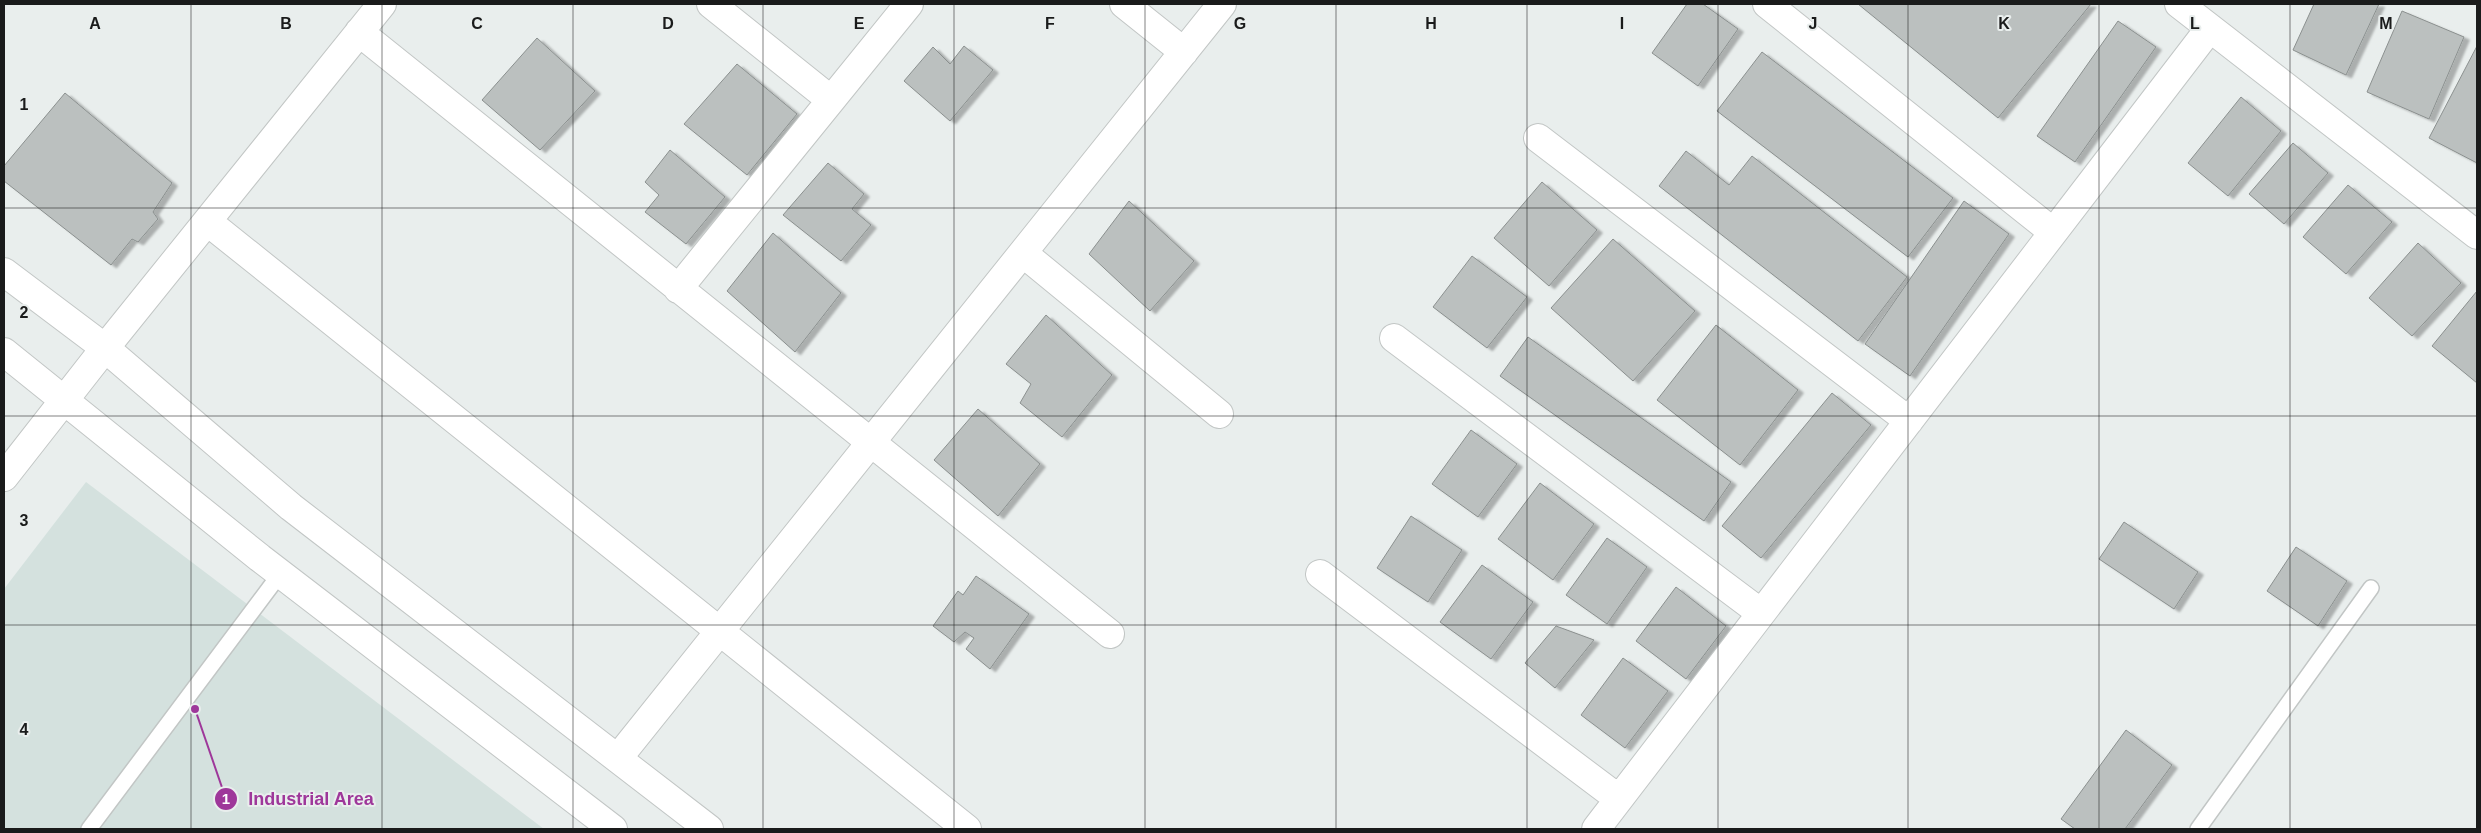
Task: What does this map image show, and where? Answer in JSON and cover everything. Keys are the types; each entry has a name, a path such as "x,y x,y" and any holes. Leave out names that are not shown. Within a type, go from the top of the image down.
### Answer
{"street":[{"path":"4,477 64,399 382,4"},
{"path":"711,4 831,100"},
{"path":"678,289 909,4"},
{"path":"1124,4 1184,52"},
{"path":"618,758 1024,254 1222,4"},
{"path":"1767,4 2053,232"},
{"path":"2180,4 2477,235"},
{"path":"1596,829 2210,28"},
{"path":"359,32 1110,634"},
{"path":"1538,138 1909,421"},
{"path":"208,222 967,829"},
{"path":"1024,254 1219,414"},
{"path":"4,272 105,348 291,507 709,829"},
{"path":"1394,338 1761,613"},
{"path":"4,352 280,574 612,829"},
{"path":"1320,574 1619,799"}],"lane":[{"path":"89,829 280,574"},
{"path":"2198,829 2371,588"}],"shaded area":[{"path":"86,482 544,829 4,829 4,589"}],"building":[{"path":"1687,4 1703,4 1738,29 1698,86 1652,53"},
{"path":"1858,4 2091,4 1998,118"},
{"path":"2314,4 2379,4 2346,75 2293,50"},
{"path":"2402,11 2464,37 2429,119 2367,92"},
{"path":"2118,21 2156,47 2075,162 2037,136"},
{"path":"537,38 595,91 540,150 482,100"},
{"path":"964,46 993,70 950,121 904,81 933,47 950,64"},
{"path":"2477,46 2477,163 2429,138"},
{"path":"1762,52 1953,198 1908,257 1717,111"},
{"path":"737,64 797,114 747,175 684,124"},
{"path":"65,93 172,183 153,212 158,219 138,242 132,239 111,265 4,181 4,166"},
{"path":"2241,97 2281,131 2228,196 2188,163"},
{"path":"2293,143 2328,173 2284,224 2249,194"},
{"path":"670,150 725,197 686,244 645,212 659,195 645,182"},
{"path":"1686,151 1729,185 1752,156 1907,277 1858,341 1659,186"},
{"path":"828,163 864,194 852,209 871,225 841,261 783,215"},
{"path":"1542,182 1597,230 1549,286 1494,238"},
{"path":"2348,185 2392,222 2346,274 2303,237"},
{"path":"1129,201 1194,261 1150,311 1089,254"},
{"path":"1964,201 2009,234 1910,376 1865,344"},
{"path":"773,233 841,293 795,352 727,291"},
{"path":"1613,239 1695,311 1633,381 1551,308"},
{"path":"2418,243 2461,283 2412,336 2369,298"},
{"path":"1472,256 1527,297 1487,348 1433,307"},
{"path":"2477,291 2477,383 2432,346"},
{"path":"1046,315 1112,375 1062,437 1020,403 1031,384 1006,364"},
{"path":"1716,325 1798,390 1740,465 1657,400"},
{"path":"1528,337 1731,482 1704,521 1500,376"},
{"path":"1832,393 1871,425 1761,558 1722,526"},
{"path":"978,409 1040,464 998,516 934,460"},
{"path":"1471,430 1517,464 1478,517 1432,484"},
{"path":"1540,483 1594,524 1553,580 1498,539"},
{"path":"1411,516 1462,550 1428,602 1377,568"},
{"path":"2124,522 2198,572 2174,609 2099,559"},
{"path":"1607,538 1647,567 1607,624 1566,595"},
{"path":"2296,547 2347,581 2318,626 2267,591"},
{"path":"1482,565 1533,602 1491,659 1440,622"},
{"path":"976,576 1029,614 990,669 966,649 974,638 965,632 954,642 933,626 958,591 963,595"},
{"path":"1676,587 1726,626 1686,679 1636,641"},
{"path":"1556,626 1594,640 1555,688 1525,663"},
{"path":"1623,658 1668,691 1625,748 1581,715"},
{"path":"2126,730 2172,765 2125,829 2075,829 2061,819"}],"place":[{"name":"Industrial Area","path":"195,709"}]}
